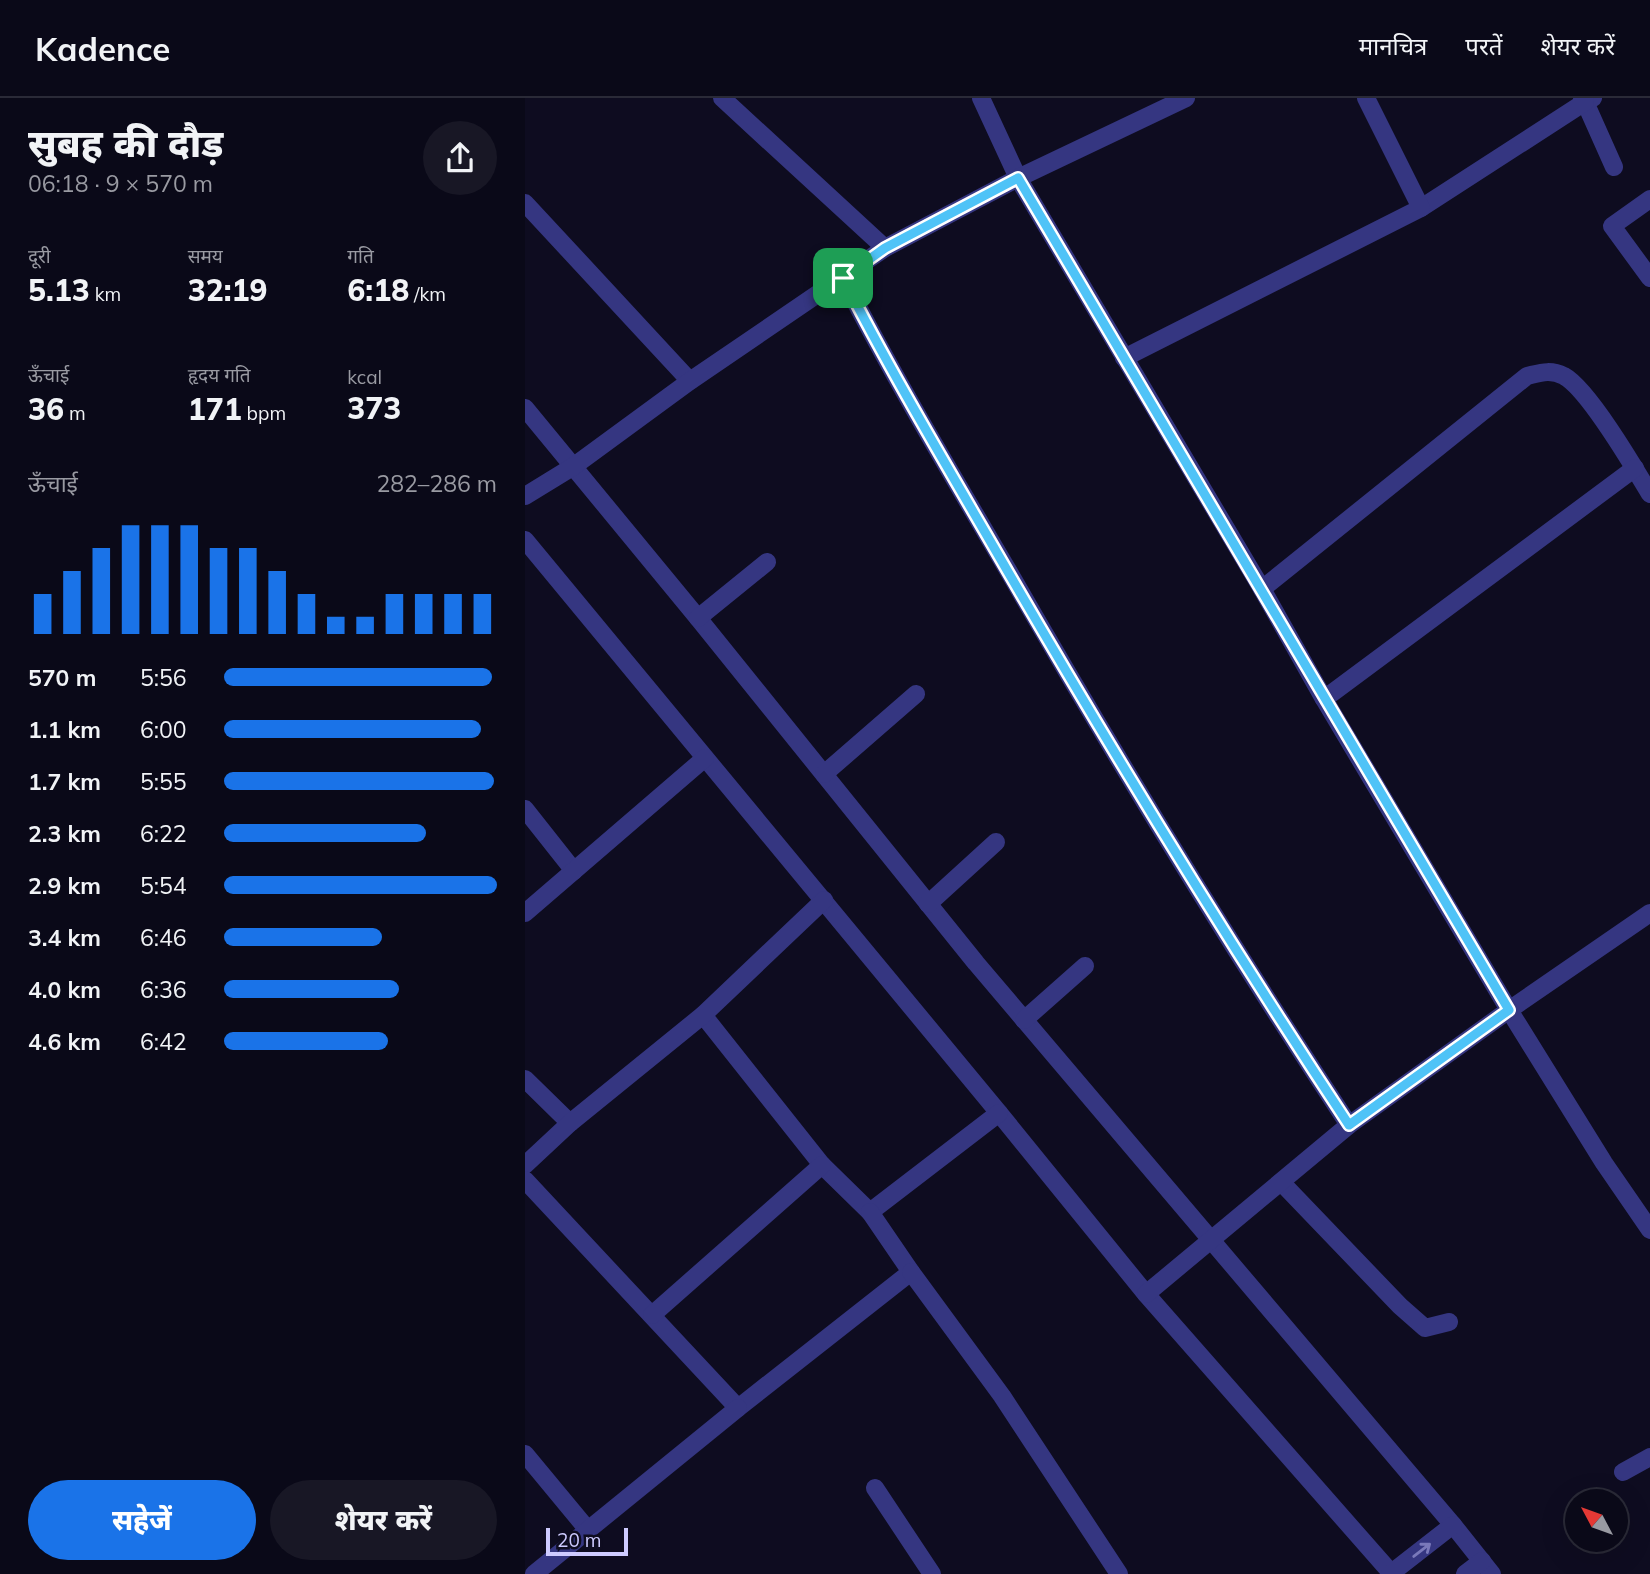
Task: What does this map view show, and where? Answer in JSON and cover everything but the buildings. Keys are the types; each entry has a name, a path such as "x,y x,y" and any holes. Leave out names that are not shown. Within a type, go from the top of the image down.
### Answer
{"street":[{"path":"722,98 885,248"},
{"path":"981,98 1018,178 1262,589 1324,699 1509,1010 1604,1163 1650,1230"},
{"path":"525,496 574,466 690,381 885,248 1018,178 1186,98"},
{"path":"1366,98 1421,208"},
{"path":"1124,358 1421,208 1587,99 1614,167"},
{"path":"1650,199 1612,226 1650,278"},
{"path":"525,203 690,381"},
{"path":"843,278 880,351 1097,725 1275,1013 1349,1125"},
{"path":"1262,589 1527,376 1547,371 1564,376 1581,390 1650,494"},
{"path":"525,408 1024,1020 1487,1567 1465,1574"},
{"path":"1324,699 1635,468"},
{"path":"525,540 1146,1294 1391,1574 1453,1525"},
{"path":"698,618 767,562"},
{"path":"824,774 916,694"},
{"path":"525,913 705,758"},
{"path":"525,809 574,871"},
{"path":"928,904 996,842"},
{"path":"525,1165 570,1123 703,1015 824,900"},
{"path":"1146,1294 1349,1125 1650,913"},
{"path":"1024,1020 1085,966"},
{"path":"703,1015 822,1165 870,1212 1002,1396 1119,1574"},
{"path":"525,1079 570,1123"},
{"path":"870,1212 999,1113"},
{"path":"652,1315 822,1165"},
{"path":"525,1180 738,1408"},
{"path":"1281,1182 1400,1306 1425,1328 1449,1322"},
{"path":"534,1574 911,1272"},
{"path":"525,1454 588,1530"},
{"path":"1623,1472 1650,1457"},
{"path":"875,1488 932,1574"}],"route":[{"path":"1018,178 1509,1010 1349,1125 1275,1013 1097,725 880,351 843,278 885,248 1018,178"}]}
